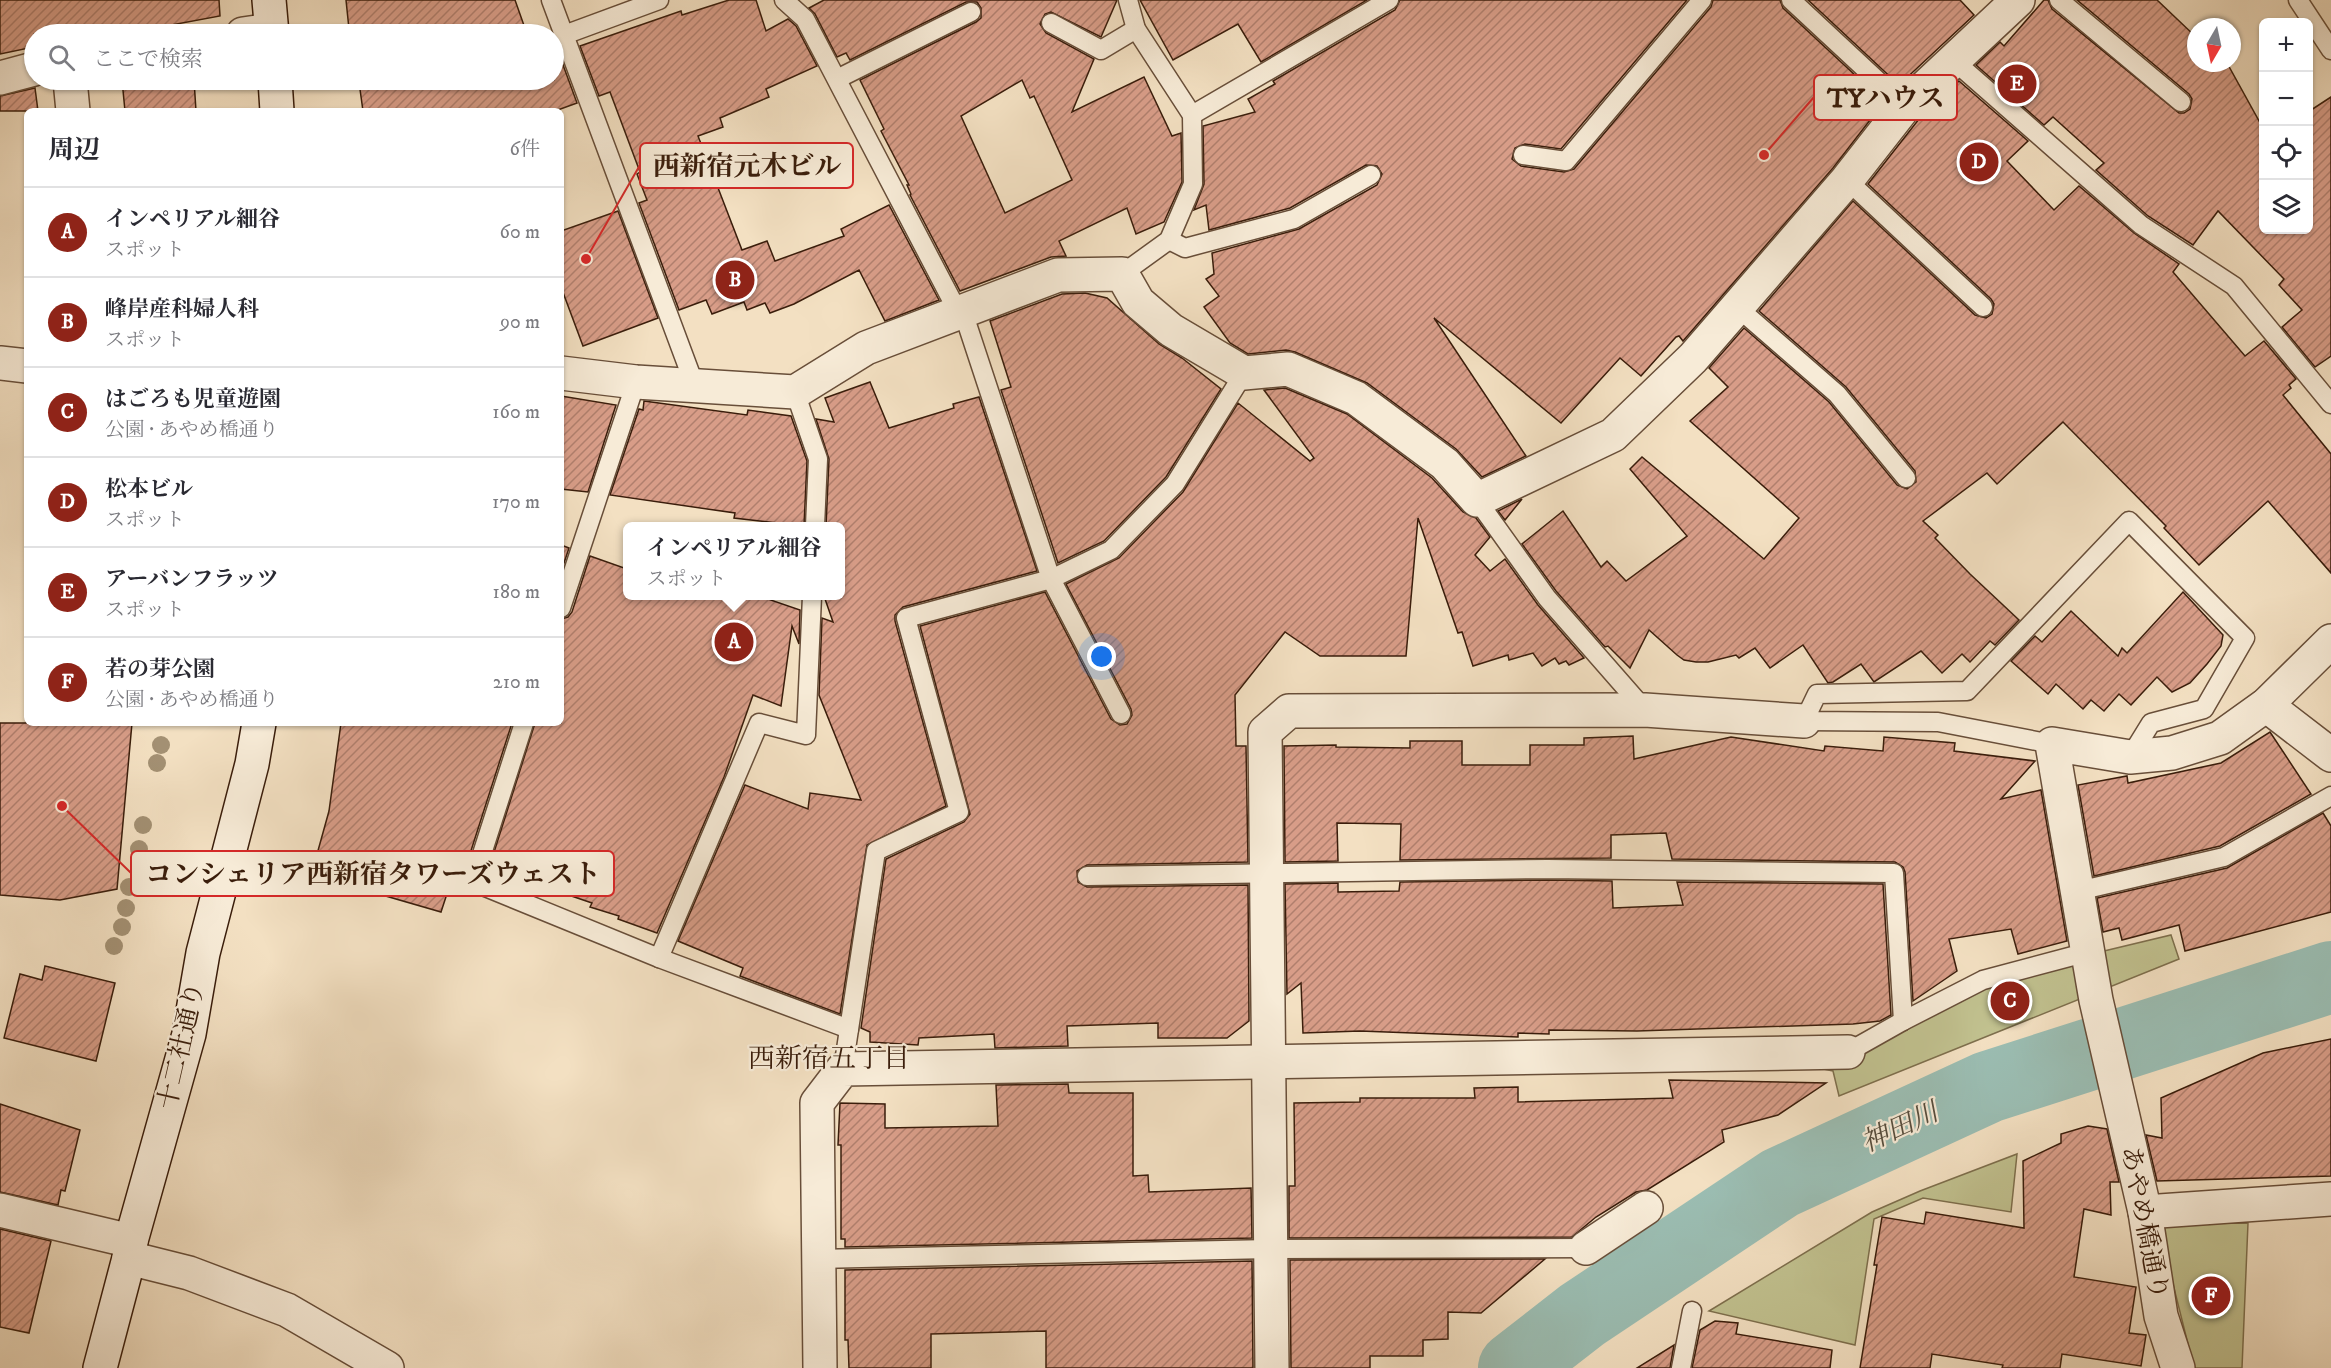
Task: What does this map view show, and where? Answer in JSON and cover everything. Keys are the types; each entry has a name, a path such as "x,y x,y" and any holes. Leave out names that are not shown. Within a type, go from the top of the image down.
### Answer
{"street":[{"path":"564,373 636,382 795,392 866,348 1058,275 1122,274 1138,302 1171,330 1244,373 1288,369 1356,398 1444,464 1477,500 1612,435 1693,358 1847,180 1905,106 2018,0"},
{"path":"0,78 24,72"},
{"path":"71,90 73,108"},
{"path":"276,90 277,108"},
{"path":"0,363 24,366"},
{"path":"2088,952 2052,744 2130,757 2172,753 2220,738 2266,705 2331,641"},
{"path":"2266,705 2331,755"},
{"path":"1272,1368 1265,732 1289,711 1646,710 1804,721"},
{"name":"十二社通り","path":"100,1368 189,1034 203,953 252,764 258,726"},
{"name":"あやめ橋通り","path":"2088,952 2096,1000 2145,1212 2162,1316 2178,1368"},
{"path":"820,1368 817,1103 843,1069 1848,1052"},
{"path":"2145,1212 2331,1199"},
{"path":"1586,1248 1646,1208"},
{"path":"0,1210 130,1250 287,1310 387,1368"}],"lane":[{"path":"551,0 560,24"},
{"path":"659,0 564,34 695,386"},
{"path":"784,0 805,19 958,312 967,324 1051,579 1121,714"},
{"path":"1122,274 1169,240 1193,184 1192,115 1136,29 1128,0"},
{"path":"1192,115 1389,0"},
{"path":"1523,155 1566,161 1702,0"},
{"path":"1791,0 1905,106"},
{"path":"2059,0 2181,102"},
{"path":"2298,0 2331,50"},
{"path":"837,79 971,12"},
{"path":"1051,23 1101,50 1136,29"},
{"path":"1953,60 2141,225 2234,286 2331,404"},
{"path":"1169,240 1185,248 1293,219 1371,174"},
{"path":"1847,180 1983,307"},
{"path":"1737,307 1838,394 1906,478"},
{"path":"843,1069 876,851 959,812 906,618 1051,579 1111,550 1175,484 1244,373"},
{"path":"564,599 636,382"},
{"path":"795,392 818,459 815,522"},
{"path":"1477,500 1547,598 1646,710"},
{"path":"2052,744 1938,722 1804,721 1817,694 1967,691 2129,521 2245,638 2204,708 2151,723 2130,757"},
{"path":"659,958 759,723 806,735 812,600"},
{"path":"523,726 472,882 659,958 849,1029"},
{"path":"2078,891 2224,857 2331,796"},
{"path":"1087,876 1547,869 1894,873 1903,1021"},
{"path":"1848,1052 1983,980 2088,952"},
{"path":"817,1259 1270,1249 1586,1248"},
{"path":"1681,1368 1692,1311"}],"green space":[{"path":"2171,935 2179,959 1839,1096 1833,1071 1818,1068 1983,980"},
{"path":"2017,1154 2011,1212 1923,1198 1874,1219 1855,1345 1709,1311 1872,1212"},
{"path":"2248,1223 2242,1368 2194,1368 2158,1224"}],"building":[{"path":"0,0 219,0 220,16 177,24 24,24 24,49 0,54"},
{"path":"346,0 515,0 523,24 348,24"},
{"path":"729,0 756,0 766,31 788,19 796,26 817,66 766,89 769,97 720,118 723,127 698,136 742,250 767,241 775,261 844,236 841,229 889,205 939,300 885,321 859,270 794,304 770,313 765,303 747,310 744,302 712,314 706,300 679,310 639,203 647,200 637,174 640,172 610,92 599,96 580,46 681,11 682,15"},
{"path":"824,0 1117,0 1101,37 1051,12 1045,14 1040,24 1046,33 1094,59 1072,112 1144,77 1172,136 1181,133 1182,182 1164,222 1136,234 1127,208 1059,241 1066,256 1051,257 960,291 910,195 907,185 909,185 881,131 884,129 860,80 976,22 981,18 981,8 977,2 966,2 850,60 846,53 837,57 815,14 809,8","holes":["1022,80 1030,98 1034,96 1072,180 1005,213 961,116"]},
{"path":"1140,0 1367,0 1261,62 1238,24 1173,60"},
{"path":"1400,0 1687,0 1561,149 1525,144 1515,148 1512,159 1521,166 1564,172 1574,169 1711,7 1713,0 1780,0 1783,8 1884,102 1833,168 1683,341 1679,336 1676,337 1641,376 1620,358 1561,423 1434,318 1526,456 1482,477 1456,449 1367,383 1295,352 1286,350 1248,354 1230,343 1204,307 1219,296 1206,279 1214,274 1212,253 1299,229 1377,185 1382,174 1377,166 1366,165 1290,208 1209,230 1206,205 1194,210 1204,184 1203,126 1255,112 1248,99 1275,84 1273,81 1395,10"},
{"path":"1808,0 1960,0 1974,15 1899,85"},
{"path":"2044,0 2048,0 2052,9 2179,113 2184,113 2190,109 2192,99 2189,94 2077,0 2157,0 2187,28 2187,72 2232,72 2259,121 2259,234 2313,234 2313,109 2331,97 2331,356 2315,367 2282,327 2302,310 2279,285 2284,279 2218,211 2193,245 2148,216 2096,170 2104,163 2053,117 2044,125 1976,65 2000,42 2004,46"},
{"path":"564,68 577,103 563,108 363,108 360,90 564,90"},
{"path":"1959,81 2028,141 2007,161 2054,210 2079,186 2134,233 2179,264 2173,272 2245,356 2264,341 2296,379 2283,395 2331,454 2331,573 2268,501 2199,565 2164,528 2166,526 2063,422 1997,484 1987,473 1923,521 1938,535 1935,538 2019,620 1995,645 1990,641 1970,662 1962,654 1942,673 1921,651 1874,682 1861,664 1828,683 1803,645 1770,668 1755,648 1739,658 1736,655 1708,662 1696,662 1684,660 1649,630 1630,668 1608,646 1605,647 1556,591 1522,544 1563,511 1601,567 1607,561 1626,581 1687,536 1630,469 1642,457 1764,559 1799,518 1690,421 1728,387 1709,368 1744,328 1829,402 1897,485 1907,489 1916,482 1915,471 1846,387 1759,311 1853,201 1975,315 1986,318 1992,314 1994,304 1991,299 1868,184 1919,119"},
{"path":"35,90 38,108 24,108 24,111 0,111 0,96"},
{"path":"123,90 195,90 196,108 125,108"},
{"path":"618,211 658,318 583,346 564,295 564,230"},
{"path":"1085,293 1107,298 1159,344 1182,358 1221,389 1166,477 1104,541 1058,563 1001,390 1011,387 990,321 1062,294"},
{"path":"870,382 889,428 954,408 953,404 979,397 1037,571 903,607 895,615 946,806 867,845 840,1014 740,976 743,968 678,941 745,785 808,809 810,793 861,800 819,695 822,618 833,622 825,600 845,600 845,522 826,522 829,459 816,419 834,422 825,398"},
{"path":"1285,388 1347,414 1432,478 1463,512 1476,518 1490,537 1475,555 1490,571 1505,559 1538,605 1584,658 1569,665 1566,661 1559,664 1555,658 1542,666 1533,653 1509,660 1508,655 1473,666 1462,632 1458,633 1418,518 1406,656 1320,656 1285,632 1235,695 1236,746 1246,746 1248,862 1087,865 1077,871 1078,882 1087,887 1248,885 1249,1021 1227,1038 1158,1038 1158,1023 1067,1026 1068,1046 995,1048 994,1034 919,1038 918,1045 870,1042 870,1032 861,1028 886,859 964,822 970,814 920,626 1045,592 1111,719 1120,725 1127,724 1132,715 1131,709 1066,584 1119,558 1183,492 1238,403 1310,461 1314,458 1264,390"},
{"path":"564,396 616,405 588,492 564,489"},
{"path":"644,401 747,415 748,410 791,416 807,461 804,522 769,522 734,518 735,513 610,495 639,409 643,410"},
{"path":"1522,499 1505,520 1498,511"},
{"path":"564,546 569,548 564,563"},
{"path":"590,556 623,568 623,600 771,600 800,610 799,644 792,626 781,706 753,695 724,777 657,933 618,919 619,916 590,907 592,903 489,868 534,726 564,726 564,618 572,612"},
{"path":"2183,592 2223,635 2221,646 2190,683 2172,692 2157,677 2131,705 2119,694 2104,711 2091,700 2083,709 2056,684 2048,694 2011,661 2035,636 2042,642 2071,611 2118,656 2122,648 2127,653"},
{"path":"0,723 24,723 24,726 132,726 117,889 60,900 0,895"},
{"path":"341,726 511,726 468,860 459,857 441,912 327,879 314,865 329,811"},
{"path":"2270,732 2311,794 2220,846 2094,876 2078,785 2127,776 2128,783 2221,763"},
{"path":"1633,736 1634,759 1731,737 1824,751 1825,746 1883,751 1884,737 1955,743 1954,751 2035,761 2001,799 2041,790 2067,941 2018,954 2011,929 1949,939 1957,971 1913,1001 1905,872 1903,867 1895,862 1672,859 1666,833 1611,835 1611,858 1400,860 1401,824 1337,823 1338,861 1285,862 1284,746 1336,745 1336,747 1410,748 1410,741 1462,741 1462,765 1530,765 1530,745 1584,745 1584,738"},
{"path":"2323,813 2331,826 2331,912 2185,951 2179,925 2122,940 2119,928 2103,932 2097,898 2227,868"},
{"path":"1612,881 1613,908 1683,905 1677,882 1883,884 1891,1015 1880,1021 1853,1024 1637,1031 1549,1030 1549,1034 1518,1033 1518,1037 1360,1031 1303,1033 1301,983 1287,994 1285,884 1338,883 1338,892 1399,891 1400,882"},
{"path":"45,966 115,983 96,1061 4,1038 20,974 42,980"},
{"path":"2331,1039 2331,1176 2157,1181 2146,1135 2162,1138 2161,1098 2263,1053"},
{"path":"1669,1080 1826,1083 1778,1115 1722,1130 1724,1142 1647,1190 1636,1192 1596,1217 1572,1237 1289,1238 1289,1186 1295,1186 1294,1103 1360,1102 1360,1098 1475,1098 1474,1088 1518,1087 1518,1102 1673,1098"},
{"path":"1068,1084 1069,1093 1133,1093 1133,1176 1148,1175 1149,1192 1251,1188 1252,1238 845,1247 845,1239 841,1239 841,1145 838,1145 840,1103 885,1104 885,1128 998,1126 996,1085"},
{"path":"0,1104 80,1130 65,1191 61,1190 58,1205 0,1192"},
{"path":"2088,1126 2107,1129 2119,1182 2110,1182 2111,1215 2084,1209 2074,1277 2136,1287 2129,1333 2146,1335 2141,1366 2062,1354 2060,1368 2002,1368 2003,1365 1932,1354 1930,1368 1860,1368 1877,1265 1874,1265 1882,1217 1924,1224 1926,1212 2024,1228 2023,1161 2061,1143 2061,1134"},
{"path":"0,1229 51,1241 29,1333 0,1327"},
{"path":"1545,1259 1481,1313 1448,1312 1448,1339 1423,1340 1423,1356 1370,1356 1370,1368 1291,1368 1290,1260"},
{"path":"1252,1261 1253,1368 1046,1368 1046,1331 931,1334 931,1368 849,1368 848,1340 845,1340 845,1270"},
{"path":"1715,1321 1738,1323 1736,1334 1832,1350 1830,1368 1692,1368 1700,1330"},
{"path":"1674,1345 1670,1368 1637,1368"}],"waterway":[{"name":"神田川","path":"1514,1368 1582,1315 1780,1183 1988,1087 2331,977"}],"place":[{"name":"アーバンフラッツ","path":"2017,84"},
{"name":"TYハウス","path":"1764,155"},
{"name":"松本ビル","path":"1979,162"},
{"name":"西新宿元木ビル","path":"586,259"},
{"name":"峰岸産科婦人科","path":"735,280"},
{"name":"インペリアル細谷","path":"734,642"},
{"name":"コンシェリア西新宿タワーズウェスト","path":"62,806"},
{"name":"はごろも児童遊園","path":"2010,1001"},
{"name":"若の芽公園","path":"2211,1296"}],"district":[{"name":"西新宿五丁目","path":"829,1059"}]}
